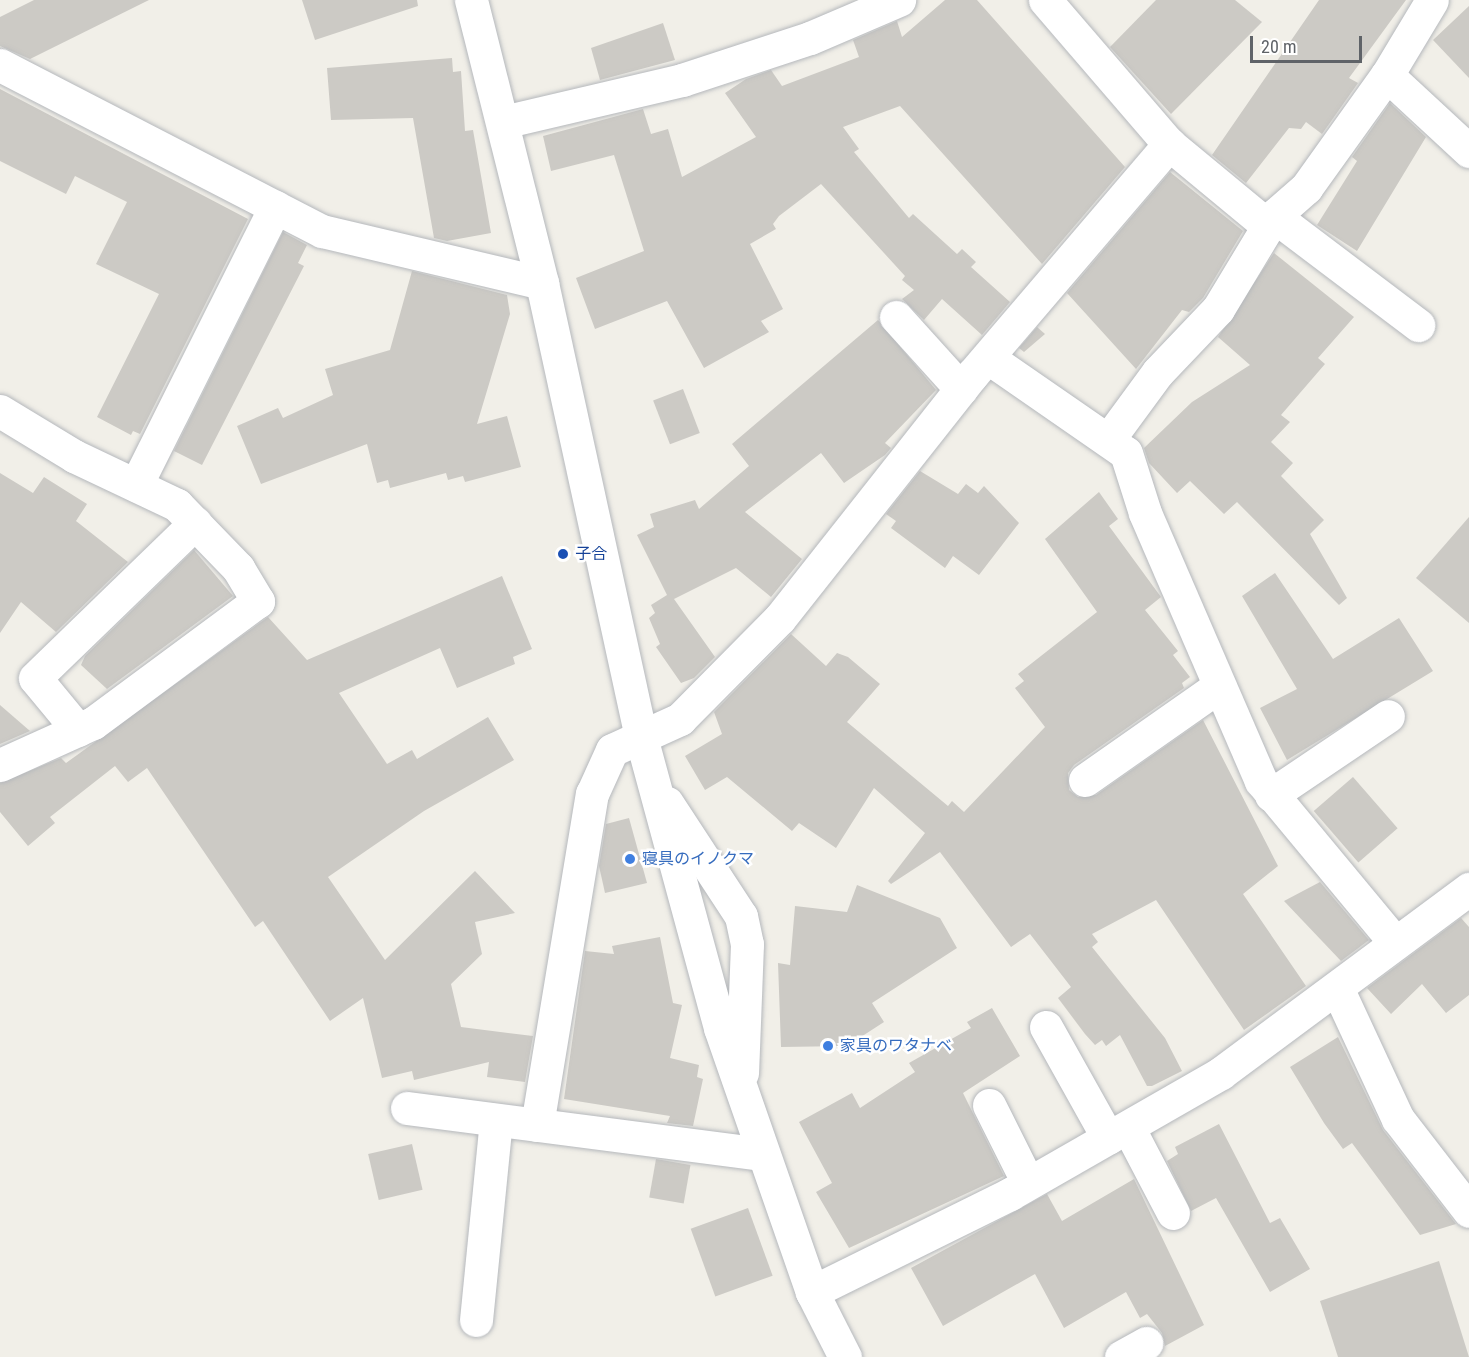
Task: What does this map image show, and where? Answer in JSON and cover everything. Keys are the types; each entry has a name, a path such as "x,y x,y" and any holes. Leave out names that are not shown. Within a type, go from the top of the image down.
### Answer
{"street":[{"path":"471,0 542,283 641,737 740,1093 760,1154 812,1292 845,1357"},
{"path":"503,123 682,80 810,38 899,0"},
{"path":"1045,0 1169,144 1271,221 1379,316 1418,325"},
{"path":"1108,440 1158,372 1218,309 1271,221 1306,188 1387,75 1431,0"},
{"path":"0,65 322,231 542,283"},
{"path":"1387,75 1469,151"},
{"path":"537,1125 592,794 612,750 680,719 780,618 962,389 990,359 1169,144"},
{"path":"136,485 275,207"},
{"path":"896,317 962,389"},
{"path":"990,359 1091,434 1108,440 1125,453 1218,687 1271,795 1394,940"},
{"path":"0,411 74,456 177,505 238,568 258,601 78,730 0,765"},
{"path":"78,730 35,678 195,523"},
{"path":"1085,780 1218,687"},
{"path":"1271,795 1388,716"},
{"path":"654,784 741,916 747,944 740,1093"},
{"path":"812,1292 1029,1183 1221,1074 1338,990 1394,940 1469,889"},
{"path":"1338,990 1398,1119 1469,1211"},
{"path":"1046,1027 1173,1213"},
{"path":"988,1105 1029,1183"},
{"path":"407,1108 760,1154"},
{"path":"476,1320 496,1120"}],"building":[{"path":"34,0 149,0 30,59 0,46 0,17"},
{"path":"302,0 417,0 418,6 315,40"},
{"path":"945,0 977,0 1125,167 1042,264 900,106 843,127 859,149 854,152 909,218 913,214 957,254 962,249 976,262 971,267 1010,302 982,335 942,299 924,320 902,299 914,290 902,280 905,276 821,184 779,216 773,224 776,229 750,244 783,309 761,321 769,332 704,368 667,301 595,329 576,278 644,251 614,155 551,171 543,136 643,109 651,134 668,129 682,177 756,137 725,93 746,79 771,70 782,86 859,57 853,40 897,21 902,37"},
{"path":"1156,0 1235,0 1262,22 1171,114 1110,47"},
{"path":"1319,0 1406,0 1349,78 1358,83 1322,134 1306,122 1301,129 1289,128 1246,183 1212,155"},
{"path":"1469,6 1469,78 1433,40"},
{"path":"663,23 675,60 600,80 591,48"},
{"path":"452,58 453,72 461,71 465,131 473,130 491,233 447,241 434,238 413,118 331,120 327,68"},
{"path":"0,89 248,219 140,434 133,431 131,435 97,417 159,294 96,264 127,202 75,176 66,194 0,161"},
{"path":"1390,103 1426,137 1357,251 1317,225 1357,161 1352,157"},
{"path":"1170,172 1243,231 1203,298 1189,312 1182,310 1136,369 1067,293"},
{"path":"283,232 307,245 298,263 304,266 202,465 174,451"},
{"path":"1274,253 1354,317 1318,358 1325,364 1281,415 1290,422 1271,442 1293,463 1281,476 1324,520 1310,534 1347,598 1339,605 1237,502 1224,514 1190,481 1177,493 1149,463 1144,448 1192,402 1250,365 1218,337"},
{"path":"412,271 507,295 510,314 477,424 507,416 521,467 465,482 463,476 448,480 446,473 390,488 388,480 377,483 367,444 261,484 237,426 278,408 283,418 333,395 325,369 390,350"},
{"path":"878,320 936,390 885,443 891,448 885,455 844,483 821,453 745,512 802,559 771,597 736,568 674,599 715,657 694,678 681,683 656,647 660,644 649,618 655,613 651,605 667,595 637,535 654,527 650,514 695,500 699,509 749,466 732,444"},
{"path":"1037,327 1045,334 1024,352 1019,348"},
{"path":"683,389 700,433 670,444 653,400"},
{"path":"920,471 958,494 966,484 978,493 984,486 1019,523 979,575 953,556 945,568 891,528 896,521 886,514"},
{"path":"0,473 33,493 44,477 87,504 76,521 128,562 56,632 21,602 0,633"},
{"path":"1099,492 1118,519 1109,526 1161,597 1145,610 1178,651 1173,655 1190,677 1182,683 1184,688 1074,765 1068,773 1069,790 1078,797 1096,795 1203,720 1278,866 1243,894 1306,986 1244,1030 1156,900 1092,934 1098,942 1092,947 1165,1038 1182,1071 1152,1086 1147,1086 1120,1035 1106,1046 1102,1040 1095,1045 1085,1034 1058,998 1071,987 1030,934 1011,947 940,852 891,884 888,881 925,833 874,788 836,848 799,823 792,831 727,777 705,790 685,756 722,734 714,712 791,634 826,666 837,653 848,657 880,684 847,722 948,806 952,801 964,812 1045,727 1015,688 1024,681 1018,674 1097,612 1045,539"},
{"path":"1469,517 1469,623 1416,578"},
{"path":"194,550 233,596 107,689 81,665 85,656"},
{"path":"1275,573 1333,659 1399,618 1433,671 1287,760 1260,708 1297,689 1242,596"},
{"path":"502,576 532,649 513,657 515,664 457,688 440,648 339,693 387,764 412,750 417,759 488,717 514,760 424,811 328,877 385,960 475,871 515,913 475,922 482,954 451,984 461,1027 533,1036 525,1082 487,1077 489,1062 414,1080 412,1071 382,1078 363,998 330,1021 263,921 255,927 147,768 128,782 115,766 50,817 55,823 28,846 0,812 0,783 61,758 66,763 268,617 307,660"},
{"path":"0,705 30,731 0,744"},
{"path":"1353,777 1398,828 1358,862 1314,811"},
{"path":"629,818 647,883 605,893 599,866 606,824"},
{"path":"1320,882 1369,940 1341,961 1284,901"},
{"path":"857,885 940,918 957,948 872,1003 884,1022 847,1046 781,1047 778,963 790,965 795,906 847,912"},
{"path":"1461,918 1469,927 1469,995 1446,1013 1422,984 1391,1014 1367,988"},
{"path":"660,937 673,1003 682,1005 670,1058 699,1065 697,1077 703,1079 693,1126 667,1123 670,1116 564,1099 585,951 614,954 612,946"},
{"path":"992,1008 1020,1056 963,1093 1004,1176 849,1248 816,1192 832,1183 799,1122 852,1093 860,1108 915,1072 909,1063 971,1028 967,1022"},
{"path":"1338,1037 1383,1130 1456,1224 1420,1235 1352,1143 1343,1149 1324,1123 1290,1067"},
{"path":"1219,1124 1270,1223 1280,1218 1310,1269 1270,1292 1216,1198 1191,1211 1167,1161 1178,1154 1175,1147"},
{"path":"412,1144 423,1190 379,1200 368,1154"},
{"path":"656,1159 690,1165 684,1203 649,1197"},
{"path":"1134,1179 1204,1325 1165,1346 1162,1333 1147,1314 1140,1318 1126,1292 1064,1328 1035,1274 943,1326 911,1268 1047,1194 1062,1221"},
{"path":"748,1208 773,1276 715,1297 691,1229"},
{"path":"1439,1261 1469,1357 1338,1357 1320,1301"}],"place":[{"name":"子合","path":"563,554"},
{"name":"寝具のイノクマ","path":"630,859"},
{"name":"家具のワタナベ","path":"828,1046"}]}
